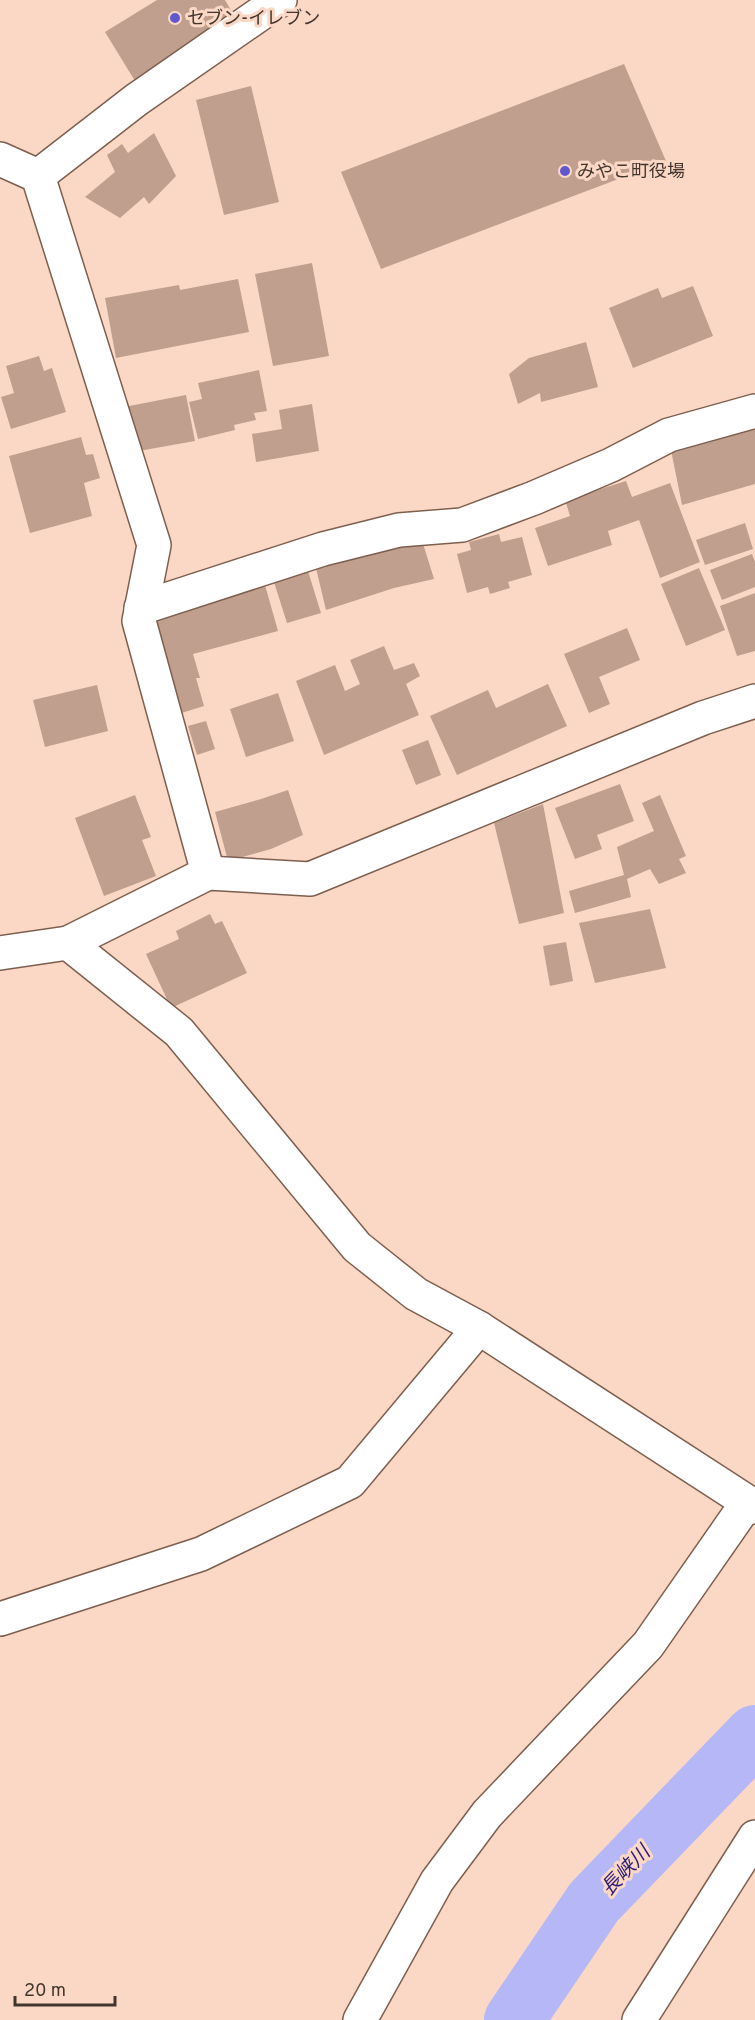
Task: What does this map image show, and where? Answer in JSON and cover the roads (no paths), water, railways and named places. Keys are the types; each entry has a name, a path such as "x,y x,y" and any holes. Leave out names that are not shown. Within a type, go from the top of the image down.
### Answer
{"street":[{"path":"38,176 136,100 280,0"},
{"path":"0,159 38,176 154,544 139,621 208,873"},
{"path":"141,608 323,549 399,530 462,525 600,470 669,435 755,411"},
{"path":"0,953 68,943 208,873 310,879 692,722 755,700"},
{"path":"68,943 179,1032 357,1247 416,1294 479,1329 751,1505 648,1646 480,1823 437,1881 360,2020"},
{"path":"0,1619 201,1554 350,1482 479,1329"},
{"path":"639,2020 755,1837"}],"waterway":[{"name":"長峡川","path":"514,2020 594,1902 755,1735"}],"place":[{"name":"セブン-イレブン","path":"175,18"},
{"name":"みやこ町役場","path":"565,171"}]}
